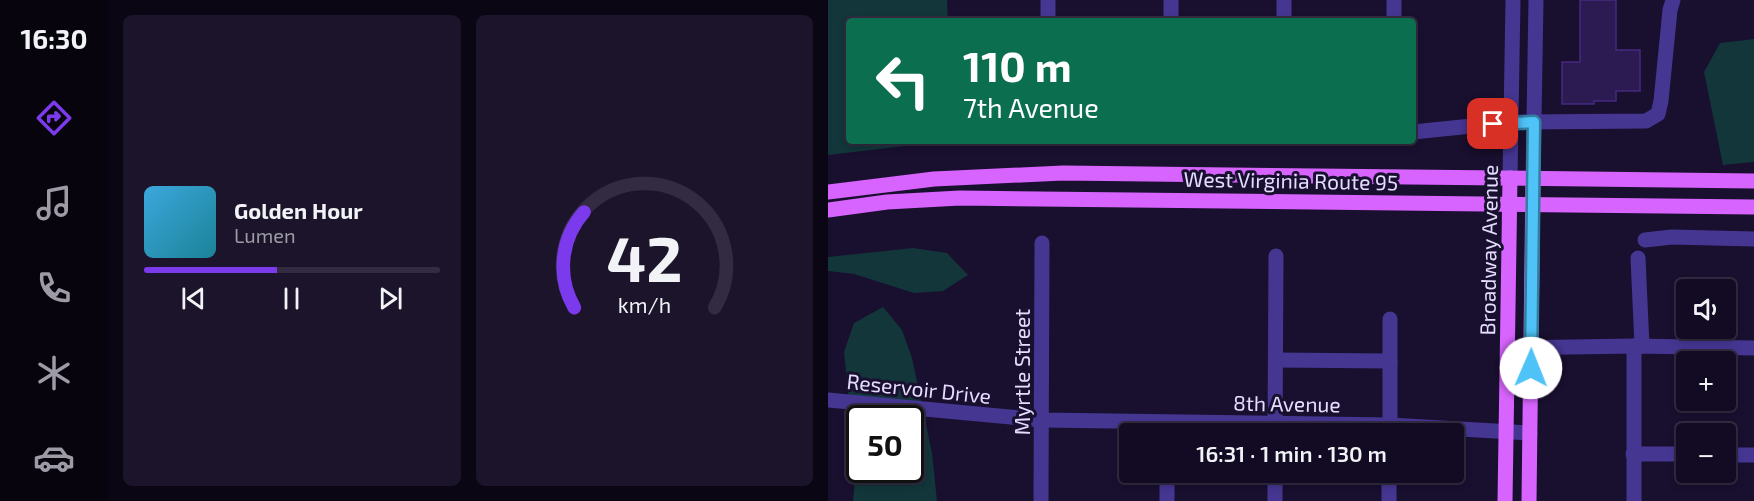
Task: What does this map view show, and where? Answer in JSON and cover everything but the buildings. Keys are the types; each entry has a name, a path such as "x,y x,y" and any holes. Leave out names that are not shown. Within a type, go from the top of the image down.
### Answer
{"main road":[{"name":"West Virginia Route 95","path":"828,192 926,180 1038,173 1754,181"},
{"name":"Broadway Avenue","path":"1506,501 1510,178"},
{"name":"Broadway Avenue","path":"1530,501 1533,178"},
{"name":"West Virginia Route 95","path":"828,210 887,202 960,198 1754,207"}],"street":[{"path":"1048,0 1048,18"},
{"path":"1171,0 1171,18"},
{"path":"1284,0 1284,18"},
{"path":"1394,0 1394,18"},
{"name":"Broadway Avenue","path":"1510,178 1513,0"},
{"name":"Broadway Avenue","path":"1533,178 1536,0"},
{"path":"1416,132 1511,122 1646,121 1658,114 1661,101 1673,0"},
{"path":"1645,240 1672,237 1754,239"},
{"name":"Myrtle Street","path":"1041,501 1042,243"},
{"path":"1275,423 1276,256"},
{"path":"1634,501 1638,258"},
{"path":"1390,319 1390,423"},
{"path":"1508,348 1638,346 1754,348"},
{"path":"1276,360 1390,361"},
{"name":"Reservoir Drive","path":"828,400 1043,420"},
{"name":"8th Avenue","path":"1043,420 1119,425"},
{"name":"8th Avenue","path":"1464,432 1530,433"},
{"path":"1633,454 1676,454"},
{"path":"1736,455 1754,455"},
{"path":"1167,483 1167,501"},
{"path":"1275,483 1275,501"},
{"path":"1389,483 1389,501"}],"green space":[{"path":"828,0 947,0 948,18 846,18 846,144 922,144 828,155"},
{"path":"1754,39 1754,162 1723,165 1704,72 1720,43"},
{"path":"913,248 947,253 968,275 943,291 914,293 854,274 828,271 828,257"},
{"path":"883,307 902,330 912,358 922,405 849,405 844,352 854,323"},
{"path":"924,415 932,453 937,501 853,501 855,483 924,483"}],"route":[{"path":"1493,124 1534,122 1531,368"}]}
